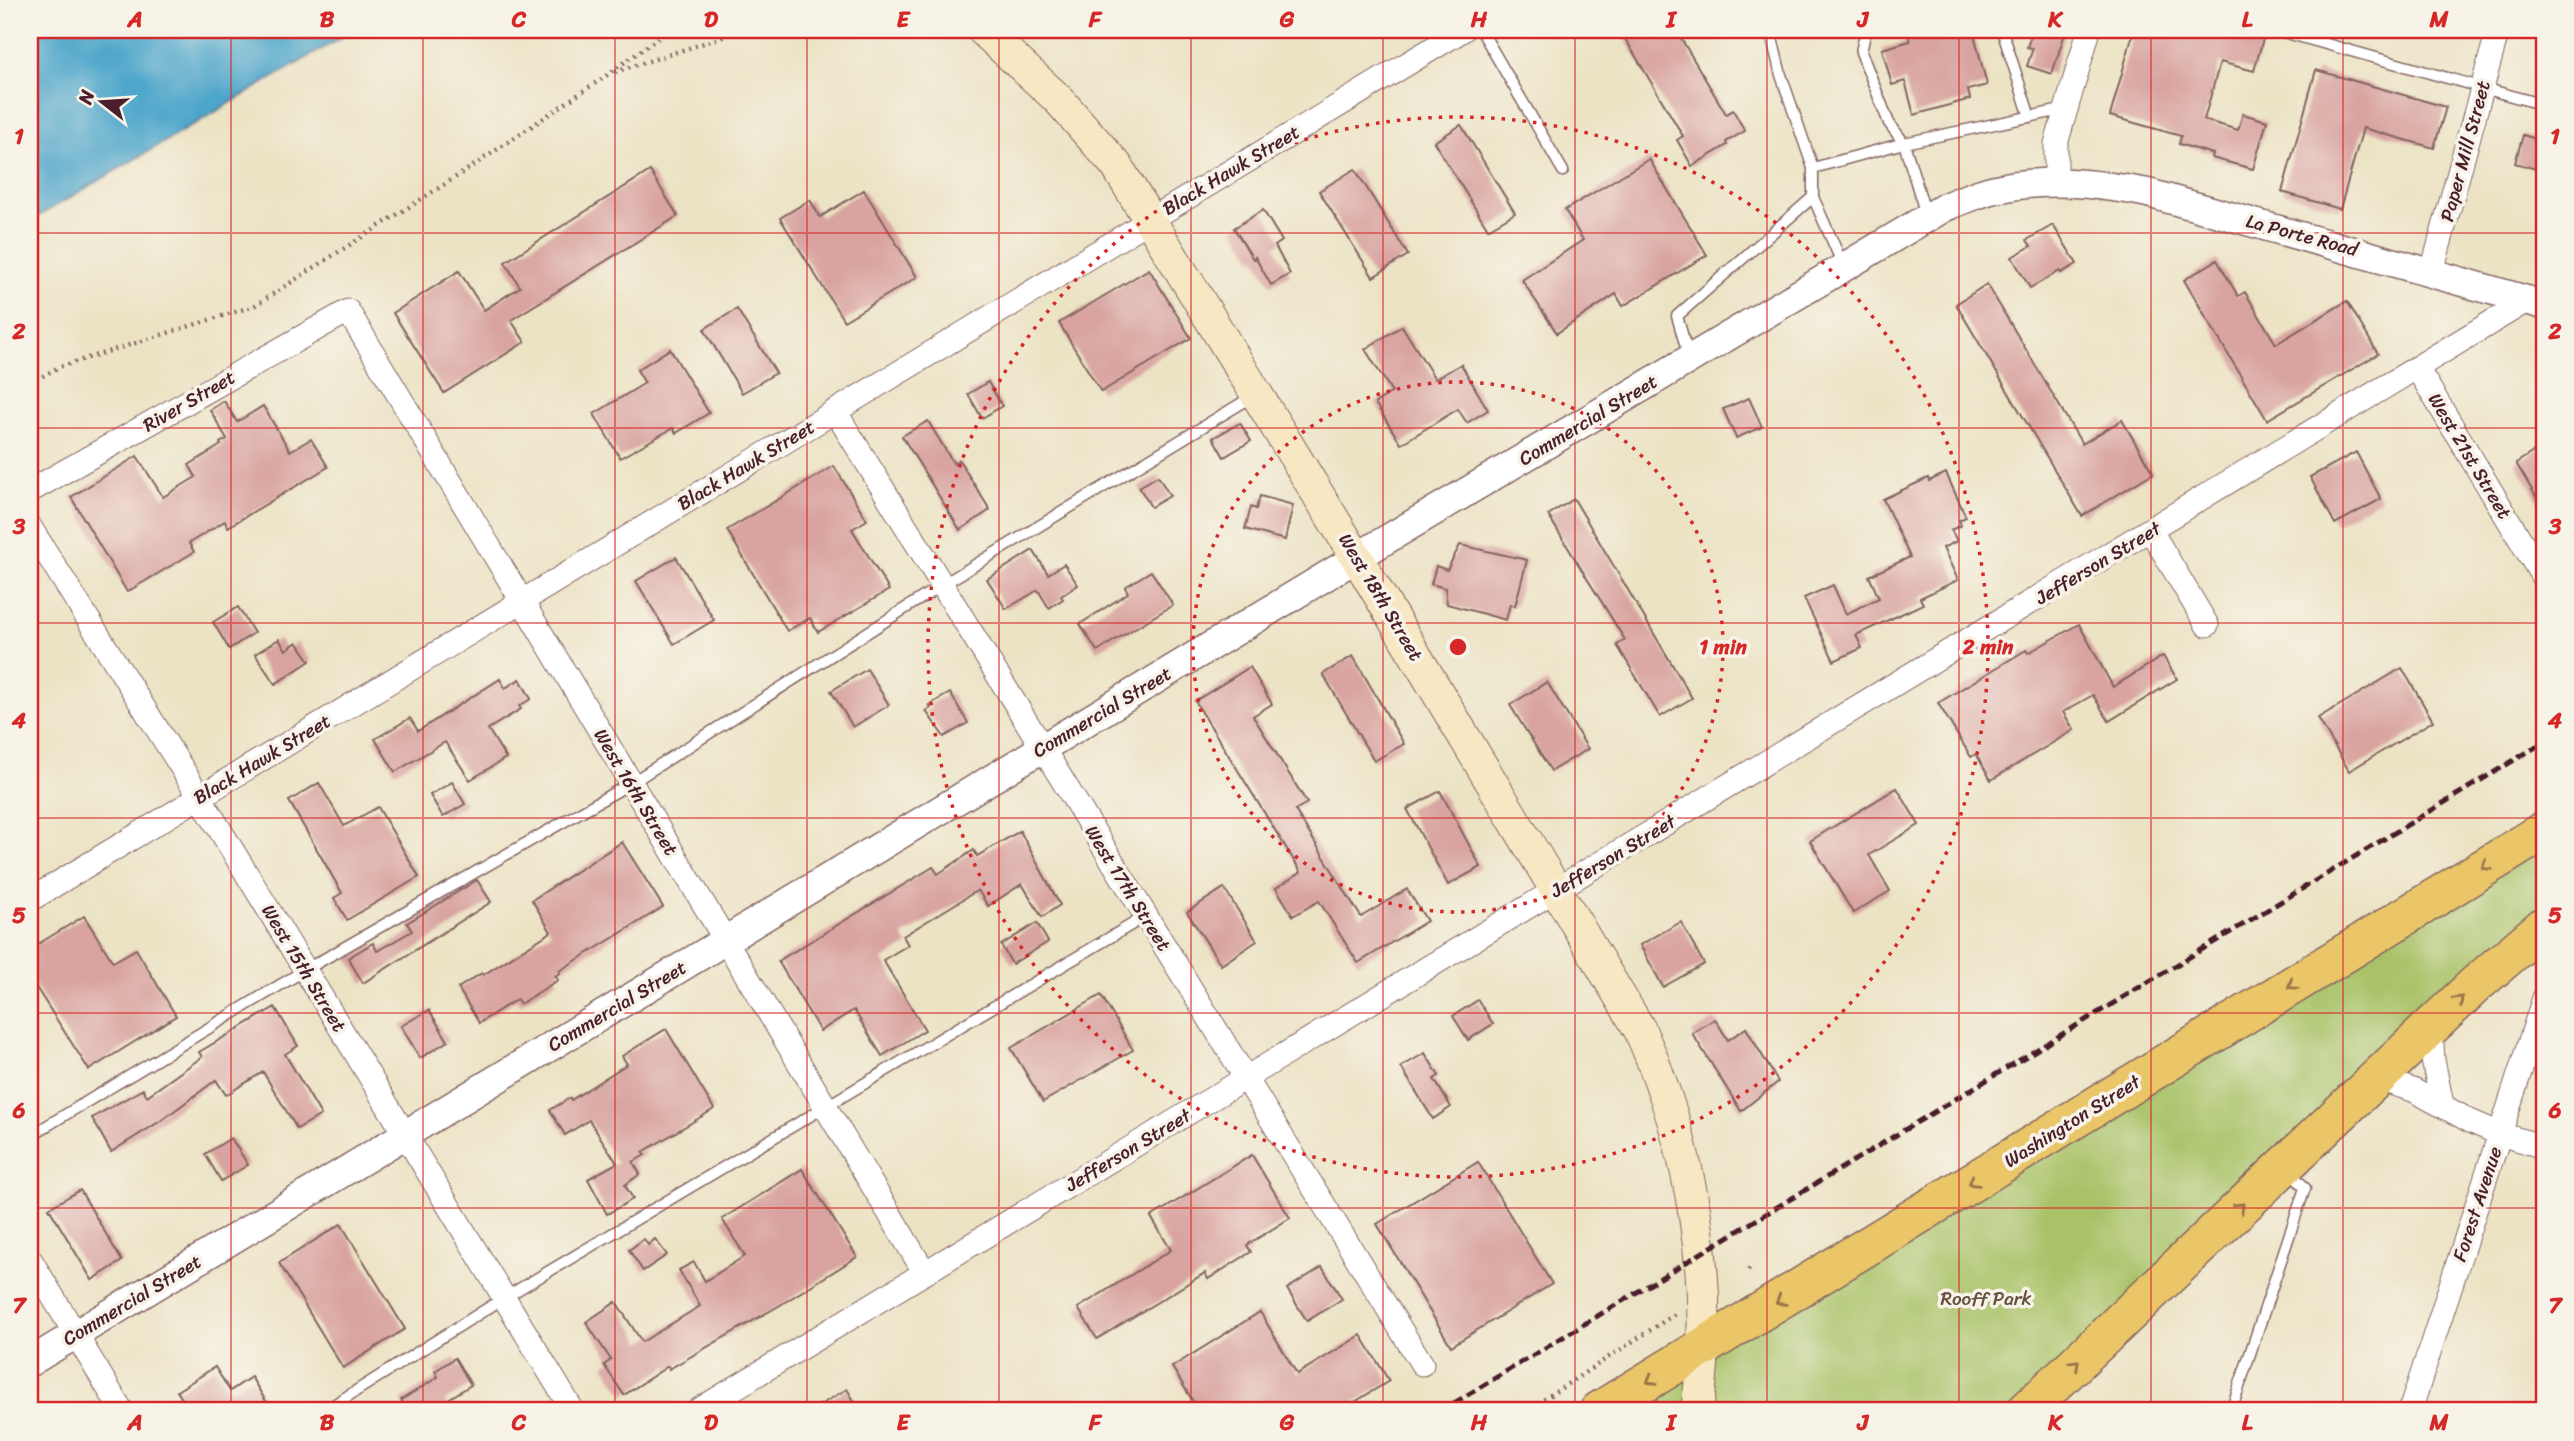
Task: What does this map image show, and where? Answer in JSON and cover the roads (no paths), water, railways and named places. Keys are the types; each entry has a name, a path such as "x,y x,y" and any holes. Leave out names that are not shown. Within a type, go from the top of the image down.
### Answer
{"highway":[{"name":"Washington Street","path":"1599,1411 2544,831"},
{"path":"2026,1411 2475,985 2544,926"}],"main road":[{"name":"West 18th Street","path":"983,30 1058,99 1116,164 1622,995 1658,1072 1674,1118 1695,1214 1705,1304 1697,1411"}],"street":[{"name":"Black Hawk Street","path":"30,900 1463,30"},
{"path":"2056,181 2056,144 2089,30"},
{"name":"Paper Mill Street","path":"2432,271 2498,30"},
{"name":"La Porte Road","path":"2056,181 2101,184 2148,193 2536,302"},
{"name":"Commercial Street","path":"30,1362 1042,748 1926,218 1945,207 1989,191 2020,184 2056,181"},
{"name":"Jefferson Street","path":"697,1411 2417,368 2536,302"},
{"name":"River Street","path":"30,491 348,311"},
{"name":"West 16th Street","path":"348,311 925,1273"},
{"name":"West 21st Street","path":"2417,368 2544,579"},
{"name":"West 17th Street","path":"835,411 1422,1364"},
{"name":"West 15th Street","path":"30,527 200,797 573,1411"},
{"path":"2151,531 2207,625"},
{"name":"Forest Avenue","path":"2410,1411 2544,998"},
{"path":"2431,1028 2433,1060 2442,1104"},
{"path":"2378,1079 2413,1090 2500,1134 2544,1147"},
{"path":"30,1259 122,1411"}],"lane":[{"path":"1481,30 1563,171"},
{"path":"1770,30 1781,75 1813,168 1813,197 1844,268"},
{"path":"1866,30 1861,52 1889,123 1904,143 1926,218"},
{"path":"2002,30 2030,117"},
{"path":"2276,30 2544,105"},
{"path":"1813,168 1904,143 2066,109"},
{"path":"1690,359 1677,316 1813,197"},
{"path":"30,1136 305,970 631,783 942,585 1257,394"},
{"path":"324,1411 504,1298 1146,916"},
{"path":"2231,1411 2305,1188 2284,1165"}],"water":[{"path":"30,30 354,30 30,221"}],"railway":[{"path":"1441,1411 2544,742"}],"park label":[{"name":"Rooff Park","path":"1986,1298"}]}
